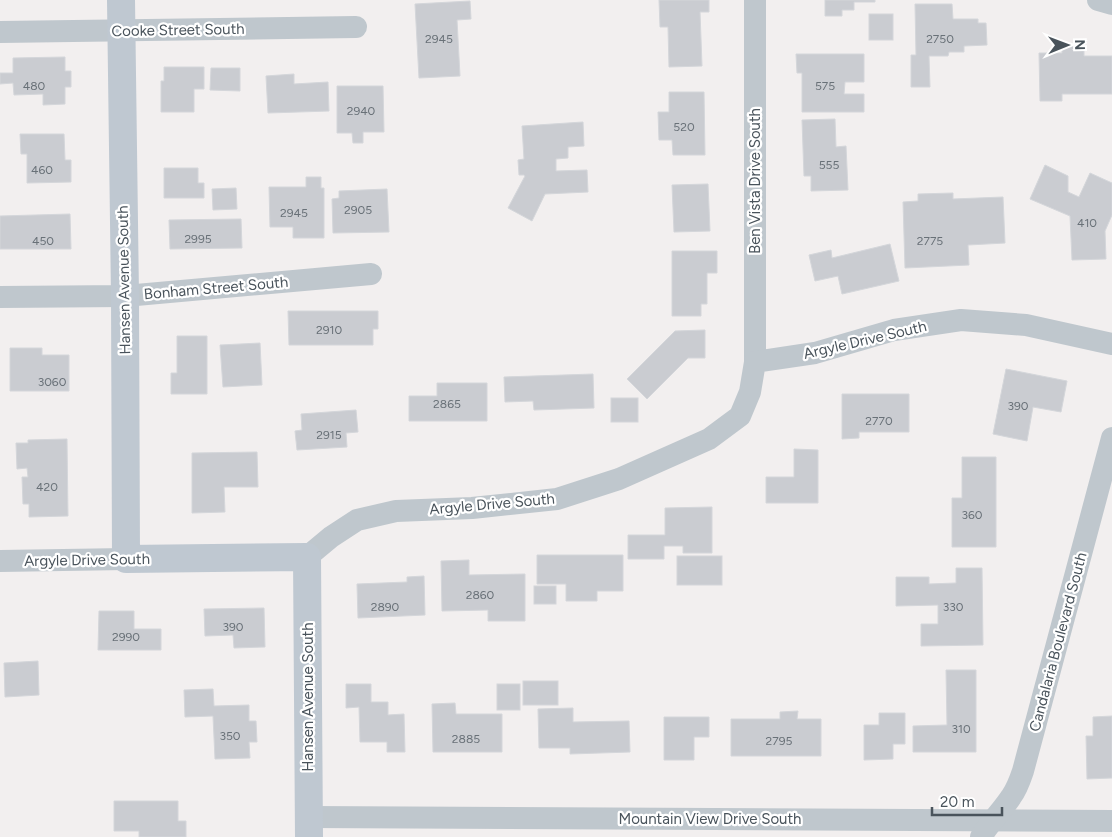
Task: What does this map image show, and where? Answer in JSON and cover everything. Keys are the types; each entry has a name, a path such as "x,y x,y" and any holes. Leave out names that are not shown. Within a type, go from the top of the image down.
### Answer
{"street":[{"name":"Hansen Avenue South","path":"121,0 126,559"},
{"name":"Ben Vista Drive South","path":"754,0 755,362"},
{"path":"1098,0 1112,4"},
{"name":"Cooke Street South","path":"0,32 356,27"},
{"name":"Bonham Street South","path":"0,297 125,296 371,274"},
{"name":"Argyle Drive South","path":"0,561 307,558 331,536 356,520 396,511 472,508 557,499 618,479 709,439 740,416 750,392 755,362 815,353 894,330 961,320 1026,325 1112,344"},
{"name":"Candalaria Boulevard South","path":"987,829 1011,798 1023,771 1106,487 1112,438"},
{"name":"Hansen Avenue South","path":"307,558 309,827"},
{"name":"Mountain View Drive South","path":"309,827 987,829 1112,820"}],"building":[{"path":"659,0 709,0 709,12 700,12 702,66 669,67 668,27 660,27"},
{"path":"825,0 875,0 875,2 854,2 854,10 842,10 842,16 825,16"},
{"path":"470,1 471,19 457,20 460,76 419,78 415,4"},
{"path":"915,4 952,4 953,19 978,19 978,23 986,23 987,45 964,46 964,52 949,52 948,56 929,56 930,87 911,87 911,55 916,55"},
{"path":"869,14 893,14 893,40 869,40"},
{"path":"1062,45 1084,45 1084,56 1112,56 1112,94 1062,94 1062,101 1040,101 1039,53 1062,53"},
{"path":"796,54 864,54 864,82 845,82 844,94 864,94 864,112 802,112 802,73 797,73"},
{"path":"65,57 65,71 71,71 71,87 65,87 65,104 43,105 43,94 14,95 13,83 0,84 0,73 13,73 13,58"},
{"path":"164,67 204,67 204,89 194,89 194,112 161,112 161,81 164,81"},
{"path":"211,68 240,68 240,91 210,90"},
{"path":"294,74 294,84 328,82 329,111 268,113 266,76"},
{"path":"337,86 383,86 384,132 363,132 363,143 353,143 352,133 337,133"},
{"path":"669,92 704,92 705,155 673,155 672,140 659,140 658,112 669,112"},
{"path":"835,119 836,147 846,146 848,190 811,191 811,176 804,176 802,120"},
{"path":"583,122 584,146 568,147 568,158 556,159 556,171 587,170 588,192 545,194 532,221 508,208 525,176 519,175 518,160 524,159 522,126"},
{"path":"20,134 64,134 65,160 71,160 71,182 27,183 27,154 21,154"},
{"path":"1045,165 1068,176 1068,192 1079,197 1090,173 1112,183 1112,215 1105,231 1106,259 1072,260 1070,216 1030,199"},
{"path":"164,168 198,168 198,183 204,183 204,198 164,198"},
{"path":"306,177 321,177 321,188 324,188 324,238 293,238 293,227 270,227 269,187 306,187"},
{"path":"708,184 710,231 674,232 672,185"},
{"path":"236,188 237,209 213,210 212,189"},
{"path":"387,189 389,232 333,233 332,199 339,198 339,191"},
{"path":"953,193 953,199 1003,197 1005,243 968,245 969,265 905,268 903,202 918,201 918,194"},
{"path":"70,214 71,249 0,249 0,216"},
{"path":"241,219 242,248 170,249 169,220"},
{"path":"890,244 899,281 842,294 838,276 815,281 809,255 831,250 832,258"},
{"path":"672,251 717,251 717,273 707,273 707,304 701,304 701,316 672,316"},
{"path":"288,311 378,311 378,329 373,329 373,345 289,345"},
{"path":"705,330 705,358 688,358 647,399 627,379 675,331"},
{"path":"177,336 207,336 207,394 171,394 171,373 177,373"},
{"path":"260,343 262,385 223,387 220,345"},
{"path":"10,348 42,348 42,355 69,355 69,391 10,391"},
{"path":"1006,369 1067,381 1061,412 1033,407 1027,441 993,434"},
{"path":"593,374 594,408 534,410 533,401 505,402 504,377"},
{"path":"437,383 487,383 487,421 409,421 409,396 437,396"},
{"path":"842,394 909,394 909,432 859,432 859,438 842,439"},
{"path":"611,398 638,398 638,422 611,422"},
{"path":"356,410 358,432 346,433 347,447 297,450 295,431 302,430 301,414"},
{"path":"67,439 68,516 29,517 29,504 23,504 22,477 28,477 27,468 17,469 16,443 28,443 28,440"},
{"path":"794,449 818,450 818,503 766,503 766,477 794,477"},
{"path":"257,452 258,487 224,487 225,512 192,513 192,453"},
{"path":"962,457 996,457 996,547 952,547 952,498 962,498"},
{"path":"712,507 712,553 683,553 683,546 664,546 664,559 628,559 628,535 665,535 665,508"},
{"path":"537,555 623,555 623,591 597,591 597,601 566,601 566,584 537,584"},
{"path":"677,556 722,556 722,585 677,585"},
{"path":"469,560 469,575 525,574 525,621 488,621 488,610 442,611 441,561"},
{"path":"956,568 982,568 983,645 921,646 921,624 938,624 938,605 896,606 896,577 929,577 929,584 956,583"},
{"path":"424,576 425,615 358,618 357,584 407,582 407,577"},
{"path":"534,586 556,586 556,604 534,604"},
{"path":"264,608 265,647 234,648 233,635 205,636 204,609"},
{"path":"99,611 134,611 134,629 161,629 161,650 98,650"},
{"path":"38,661 39,695 5,697 4,663"},
{"path":"946,670 976,670 976,752 913,752 913,726 947,725"},
{"path":"523,681 558,681 558,705 523,705"},
{"path":"346,684 371,684 371,702 388,702 388,715 404,714 405,752 387,752 387,742 360,742 359,707 346,708"},
{"path":"497,684 520,684 520,710 497,710"},
{"path":"213,689 214,706 249,705 249,721 256,721 257,742 249,742 250,758 215,759 213,716 185,717 184,690"},
{"path":"455,703 456,714 502,714 502,752 433,752 432,704"},
{"path":"573,708 573,722 629,721 630,752 570,754 570,748 539,748 538,709"},
{"path":"798,711 797,719 821,719 821,756 731,756 731,719 780,719 780,712"},
{"path":"879,713 905,713 905,744 893,744 893,759 864,760 864,725 879,725"},
{"path":"1112,716 1112,778 1087,779 1086,736 1093,736 1093,717"},
{"path":"664,717 709,717 709,737 694,737 694,760 664,760"},
{"path":"114,801 178,801 178,821 186,821 186,837 139,837 139,831 114,831"}]}
